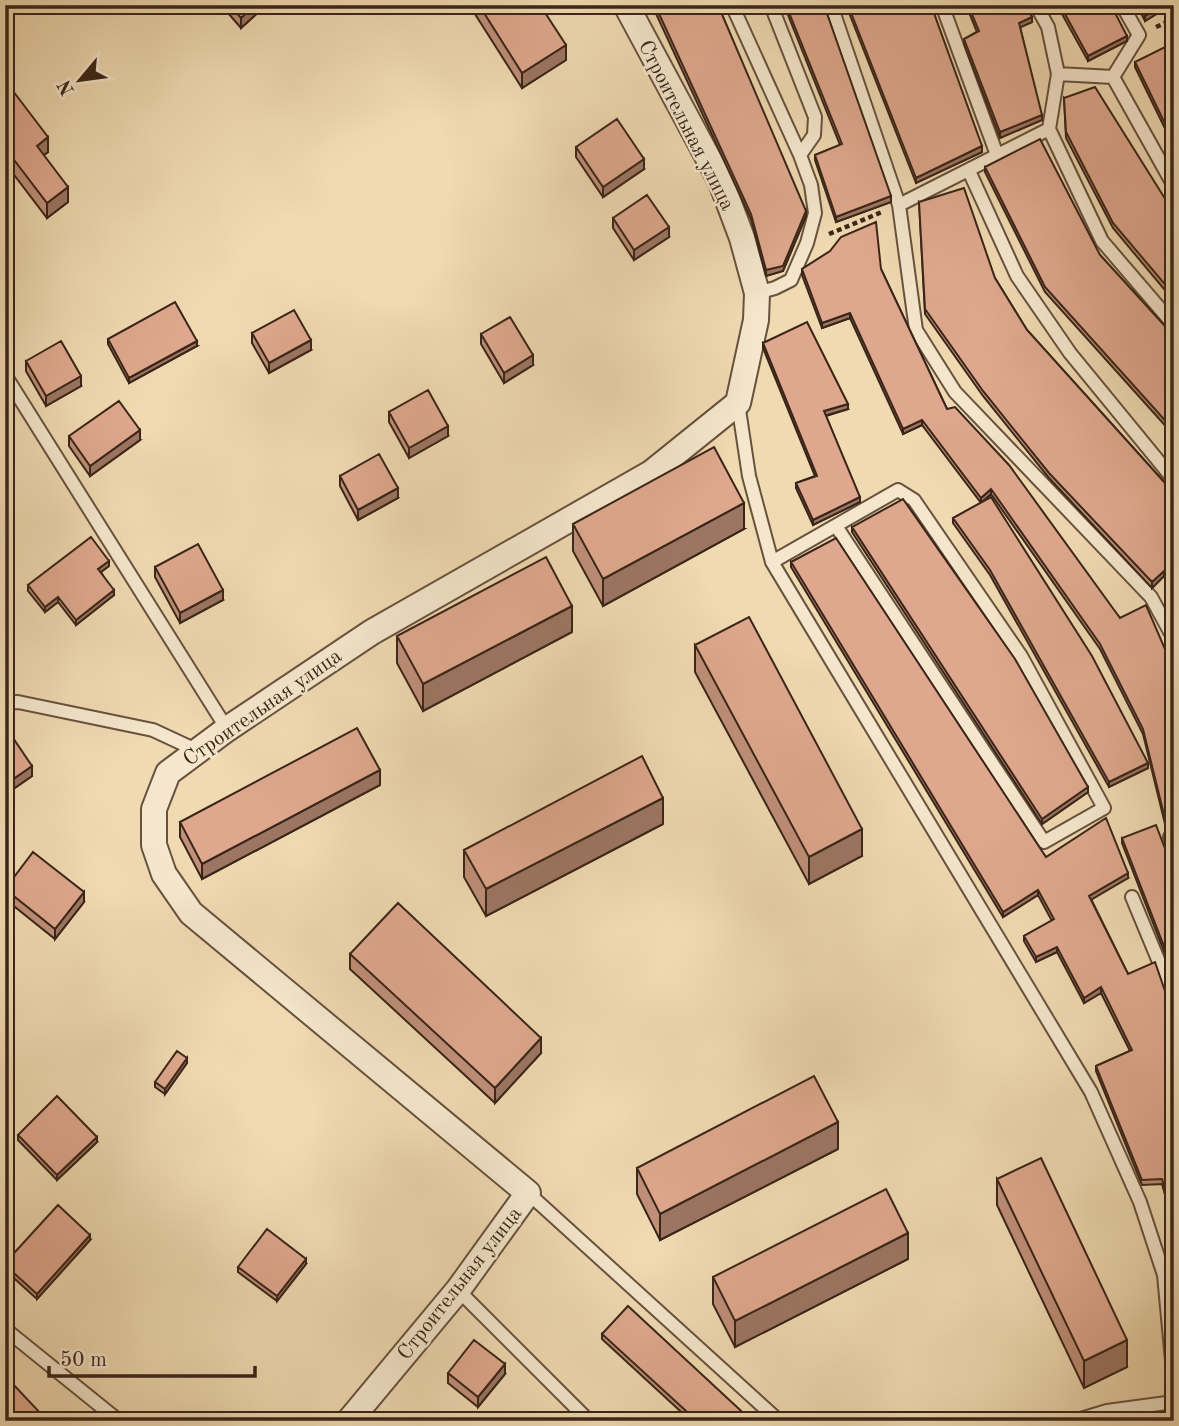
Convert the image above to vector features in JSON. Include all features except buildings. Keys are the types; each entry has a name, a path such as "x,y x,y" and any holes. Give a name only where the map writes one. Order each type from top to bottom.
{"street":[{"name":"Строительная улица","path":"349,1421 458,1290 528,1193 191,913 164,874 154,845 154,809 168,773 196,750 372,632 651,473 738,403 756,320 757,293 742,238 722,182 626,5"}],"lane":[{"path":"732,5 800,155 810,185 815,213 807,243 791,279 775,288 757,293"},
{"path":"771,5 815,117 814,135 800,155"},
{"path":"831,5 899,205 916,330 955,392 1151,597 1174,639"},
{"path":"942,5 997,155"},
{"path":"1036,5 1048,27 1058,74 1049,129 1102,241 1174,325"},
{"path":"1113,77 1139,35 1122,5"},
{"path":"1058,74 1113,77"},
{"path":"1113,77 1174,186"},
{"path":"899,205 1049,129"},
{"path":"969,171 1017,276 1070,353 1174,480"},
{"path":"5,375 227,729"},
{"path":"738,403 749,476 772,562 1091,1092 1140,1202 1164,1275 1174,1382"},
{"path":"772,562 898,490 914,500 1021,656 1104,808 1044,842 836,526"},
{"path":"5,703 18,702 153,730 196,750"},
{"path":"1132,897 1174,998"},
{"path":"528,1193 779,1421"},
{"path":"458,1290 589,1421"},
{"path":"5,1329 119,1421"},
{"path":"1074,1421 1107,1411 1174,1402"}],"path":[{"path":"5,9 9,5"},
{"path":"807,243 866,219"}]}
